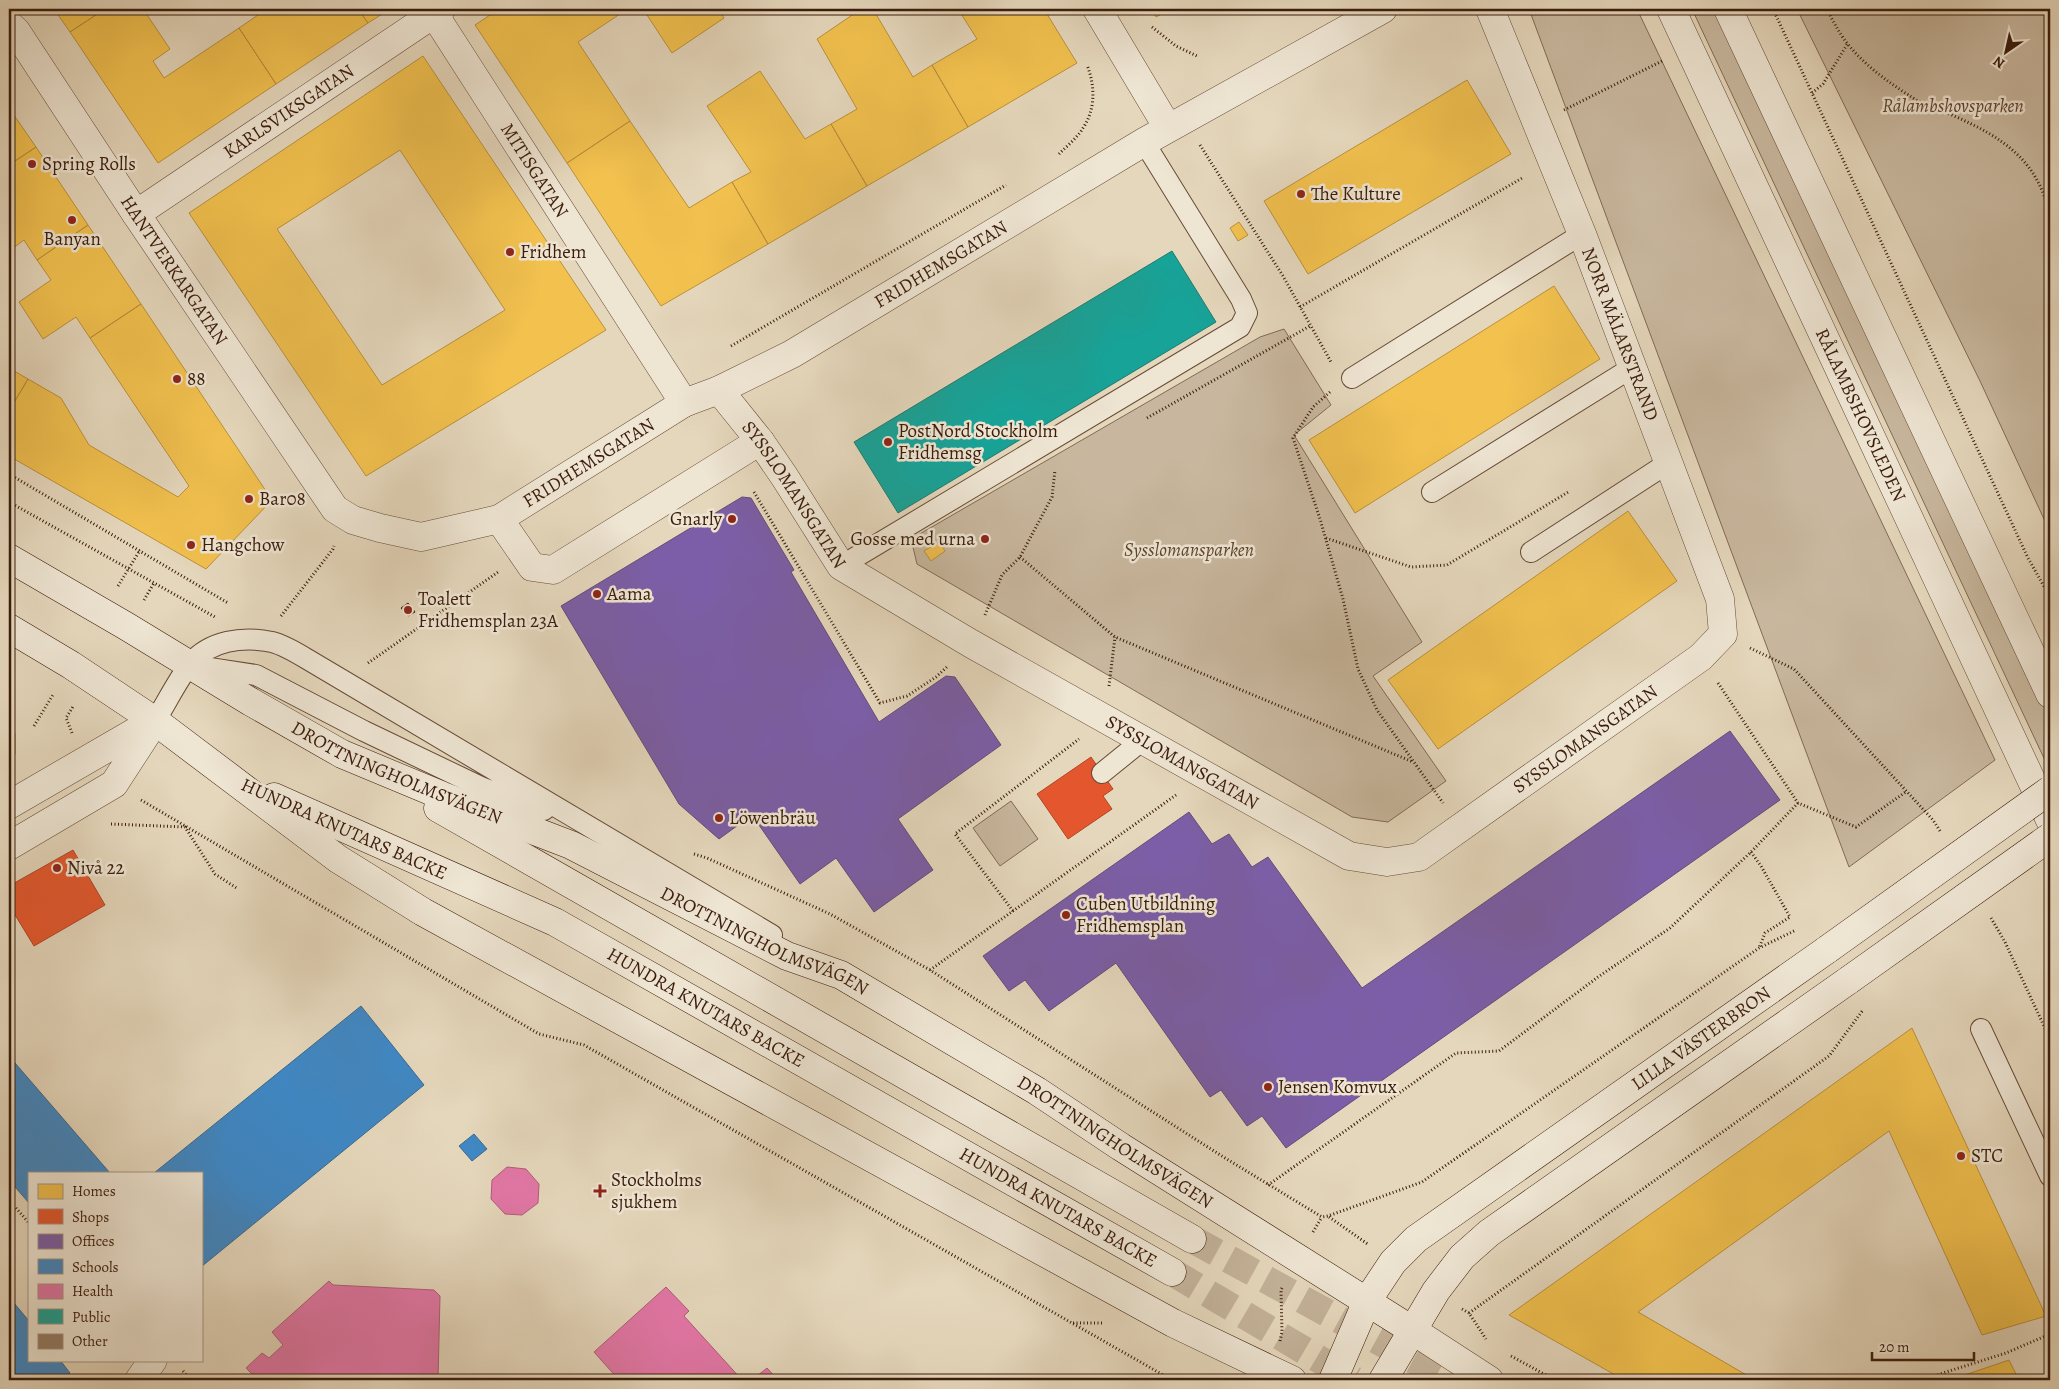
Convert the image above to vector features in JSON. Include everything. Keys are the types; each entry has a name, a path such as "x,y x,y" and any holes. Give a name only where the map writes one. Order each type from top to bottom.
{"street":[{"path":"1097,9 1176,124"},
{"name":"FRIDHEMSGATAN","path":"335,509 353,520 421,537 499,519 684,403 719,390 792,354 1144,142 1383,9"},
{"name":"NORR MÄLARSTRAND","path":"1490,9 1582,234 1720,599 1723,634"},
{"name":"RÅLAMBSHOVSLEDEN","path":"1671,9 2050,820"},
{"path":"1728,9 2050,694"},
{"name":"KARLSVIKSGATAN","path":"136,214 438,11"},
{"name":"MITISGATAN","path":"438,11 684,403"},
{"name":"HANTVERKARGATAN","path":"12,21 136,214 335,509"},
{"name":"SYSSLOMANSGATAN","path":"719,390 760,441 841,566 970,643 1144,739 1349,856 1387,862 1419,857 1701,658"},
{"path":"499,519 532,567 553,570 760,441"},
{"name":"DROTTNINGHOLMSVÄGEN","path":"9,558 342,754 443,796 571,845 787,956 841,976 1037,1091 1129,1152 1489,1380"},
{"path":"9,628 71,665 156,720 225,775 338,859 423,912 1173,1323 1292,1380"},
{"path":"1701,658 1723,634"},
{"path":"9,804 156,720"},
{"path":"9,846 114,784 156,720"},
{"name":"HUNDRA KNUTARS BACKE","path":"342,754 1192,1239"},
{"name":"HUNDRA KNUTARS BACKE","path":"225,775 555,922 1172,1272"},
{"name":"LILLA VÄSTERBRON","path":"1332,1380 1367,1301 1393,1262 1416,1239 2050,790"},
{"name":"LILLA VÄSTERBRON","path":"1384,1380 1436,1291 1462,1257 1489,1233 2050,837"},
{"path":"139,1380 152,1362"}],"lane":[{"path":"841,566 1240,327 1247,313 1242,299 1144,142"},
{"path":"1347,380 1582,234"},
{"path":"1432,492 1633,368"},
{"path":"1531,552 1668,463"},
{"path":"156,720 190,664 206,650 224,642 247,639 274,642 307,659 841,976"},
{"path":"190,664 256,675 364,731 483,788 592,828"},
{"path":"1102,773 1144,739"},
{"path":"1981,1029 2050,1176"}],"path":[{"path":"1773,9 2028,558 2050,597"},
{"path":"1827,9 1848,44 1874,70 1915,100 1995,136 2016,151 2034,172 2048,204 2050,217"},
{"path":"1152,27 1176,46 1197,56"},
{"path":"1812,92 1823,84 1848,44"},
{"path":"1537,124 1689,48"},
{"path":"1051,159 1059,154 1083,128 1093,104 1093,80 1087,64"},
{"path":"1176,124 1283,276 1310,326 1347,380 1313,407 1293,438 1326,538 1343,599 1358,670 1377,710 1460,828"},
{"path":"1300,307 1552,160"},
{"name":"FRIDHEMSGATAN","path":"723,351 1008,184"},
{"path":"1140,422 1310,326"},
{"path":"988,610 1002,575 1020,557 1052,497 1055,470 1063,466"},
{"path":"9,474 228,603"},
{"path":"1326,538 1410,567 1447,565 1572,489"},
{"path":"754,492 880,703 907,696 922,687 936,677 970,643"},
{"path":"9,502 222,620"},
{"path":"277,620 334,549 335,509"},
{"path":"363,666 523,554"},
{"path":"1020,557 1115,637 1414,762"},
{"path":"1723,634 1794,669 1933,820 1943,836"},
{"path":"1012,911 955,834 1105,719 1115,637"},
{"path":"1701,658 1798,803 1856,827 1907,791"},
{"path":"82,761 66,718 90,678"},
{"path":"930,970 1205,774"},
{"path":"114,784 539,1034 584,1045 1172,1380"},
{"path":"1268,1185 1456,1053 1499,1051 1598,977 1670,928 1751,852 1798,803"},
{"path":"108,824 185,826"},
{"path":"185,826 215,874 238,888"},
{"path":"1751,852 1790,916 1766,934 1759,948"},
{"path":"688,853 707,858 830,914 930,970 1268,1185 1322,1217 1422,1182 1759,948 1801,928"},
{"path":"1990,918 2004,942 2050,1039"},
{"path":"1489,1344 1469,1313 1829,1056 1867,1005"},
{"path":"9,1200 28,1222"},
{"path":"1310,1238 1322,1217"},
{"path":"1279,1344 1282,1332 1280,1290"},
{"path":"1920,1380 2006,1353 2050,1334"},
{"path":"1506,1353 1555,1380"}],"green space":[{"path":"1529,9 1637,9 1995,760 1849,867"},
{"path":"1692,9 1719,9 2050,713 2050,771"},
{"name":"Rålambshovsparken","path":"1797,9 2050,9 2050,532 1980,381"},
{"name":"Sysslomansparken","path":"1284,329 1331,405 1294,435 1422,642 1373,676 1446,781 1388,822 1352,817 917,564 911,539 1260,337"},
{"path":"1011,801 1038,839 1000,866 973,828"}],"building: Homes":[{"path":"54,9 105,9 70,32"},
{"path":"105,9 143,9 170,49 153,61 164,78 239,28 276,84 158,163 70,32"},
{"path":"254,9 358,9 368,23 276,84 239,28 258,15"},
{"path":"358,9 390,9 368,23"},
{"path":"499,9 616,9 620,14 578,42 630,121 567,163 475,25"},
{"path":"643,9 718,9 724,18 672,53"},
{"path":"861,9 873,9 913,77 932,65 968,127 867,186 831,124 857,109 817,39"},
{"path":"958,9 1044,9 1077,63 968,127 932,65 977,39"},
{"path":"1151,9 1171,9 1156,17"},
{"name":"Fridhem","path":"423,56 606,330 366,476 189,213","holes":["400,150 505,310 382,385 277,229"]},
{"path":"760,71 805,139 831,124 867,186 768,244 732,182 751,172 707,106"},
{"path":"1467,80 1511,154 1308,274 1264,201"},
{"path":"9,108 36,147 9,165"},
{"path":"630,121 689,208 732,182 768,244 661,306 567,163"},
{"path":"36,147 88,225 37,260 24,240 9,251 9,165"},
{"path":"1239,222 1248,235 1238,241 1230,228"},
{"path":"88,225 141,304 90,338 76,317 43,339 19,302 51,280 37,260"},
{"path":"1554,286 1600,359 1355,513 1309,440"},
{"path":"141,304 272,500 206,569 9,456 9,411 28,379 61,398 89,445 178,497 189,486 90,338"},
{"path":"9,368 28,379 9,411"},
{"path":"1628,511 1677,581 1438,749 1388,680"},
{"path":"939,542 945,551 931,561 924,551"},
{"path":"9,729 15,733 15,754 9,758"},
{"path":"1912,1028 2046,1316 1982,1335 1889,1131 1638,1312 1755,1380 1624,1380 1509,1315"},
{"path":"2009,1360 2019,1380 1950,1380"}],"building: Shops":[{"path":"1091,757 1113,789 1103,796 1112,809 1068,839 1037,794"},
{"path":"73,850 105,905 34,946 9,905 9,886"}],"building: Offices":[{"path":"742,497 751,498 794,570 791,572 879,722 946,676 955,677 1001,745 898,819 933,870 874,912 836,858 800,884 752,815 719,839 679,804 561,606"},
{"path":"1730,731 1780,800 1286,1148 1262,1116 1247,1126 1221,1090 1210,1097 1116,963 1049,1011 1025,980 1009,991 983,956 1189,812 1212,844 1229,834 1252,867 1268,857 1362,988"}],"building: Schools":[{"path":"361,1006 424,1085 202,1266 202,1172 155,1172"},
{"path":"9,1056 109,1172 28,1172 28,1202 9,1180"},
{"path":"474,1134 487,1149 472,1161 459,1146"},
{"path":"9,1297 28,1320 28,1362 62,1362 70,1373 62,1380 9,1380"}],"building: Health":[{"path":"507,1167 526,1169 539,1184 538,1203 522,1215 505,1214 491,1199 492,1180"},
{"path":"329,1281 333,1285 434,1290 440,1296 438,1380 254,1380 255,1377 246,1368 262,1353 269,1358 283,1345 272,1332"},
{"path":"666,1287 689,1311 684,1316 742,1380 650,1380 644,1374 638,1380 619,1380 594,1352"},
{"path":"767,1368 778,1380 752,1380"}],"building: Public":[{"path":"1172,251 1216,322 898,513 854,442"}],"building: Other":[{"name":"Toalett Fridhemsplan 23A","path":"408,603 415,612 408,616 401,608"}],"tunnel":[{"path":"1192,1239 1450,1380"},
{"path":"1172,1272 1354,1380"}],"place":[{"name":"Spring Rolls","path":"32,164"},
{"name":"The Kulture","path":"1301,194"},
{"name":"Banyan","path":"72,220"},
{"name":"Fridhem","path":"510,252"},
{"name":"88","path":"177,379"},
{"name":"PostNord Stockholm Fridhemsg","path":"888,442"},
{"name":"Bar08","path":"249,499"},
{"name":"Gnarly","path":"732,519"},
{"name":"Gosse med urna","path":"985,539"},
{"name":"Hangchow","path":"191,545"},
{"name":"Aama","path":"597,594"},
{"name":"Toalett Fridhemsplan 23A","path":"408,610"},
{"name":"Löwenbräu","path":"719,818"},
{"name":"Nivå 22","path":"57,868"},
{"name":"Cuben Utbildning Fridhemsplan","path":"1066,915"},
{"name":"Jensen Komvux","path":"1268,1087"},
{"name":"STC","path":"1961,1156"},
{"name":"Stockholms sjukhem","path":"600,1191"}]}
